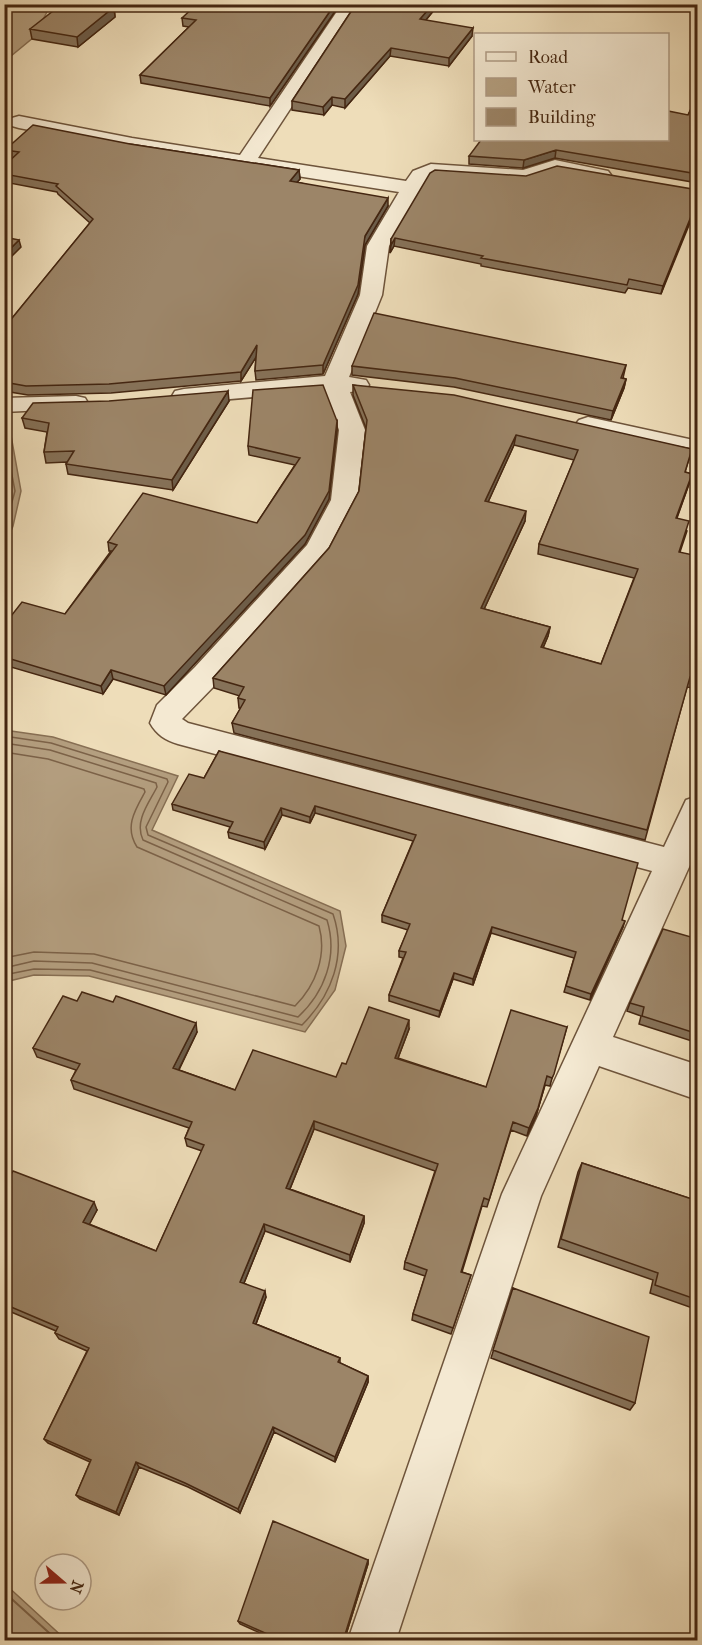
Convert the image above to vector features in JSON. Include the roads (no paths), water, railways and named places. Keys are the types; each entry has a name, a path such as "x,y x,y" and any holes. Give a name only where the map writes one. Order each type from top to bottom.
{"street":[{"path":"246,161 351,4"},
{"path":"19,122 132,144 411,188"},
{"path":"622,179 555,166 525,176 431,171 420,175 378,246 371,295 334,383 352,430 344,500 318,550 206,675 168,713 166,723 178,732 673,863"},
{"path":"158,398 334,383 378,387"},
{"path":"4,405 99,402"},
{"path":"570,421 698,449"},
{"path":"372,1641 522,1194 698,808"},
{"path":"589,1046 698,1083"}],"water":[{"path":"50,6 34,37 5,61 5,9"},
{"path":"5,426 10,430 21,491 13,526 5,546"},
{"path":"4,730 53,737 178,776 152,830 340,911 346,946 335,990 305,1032 89,976 34,975 5,982"},
{"path":"5,1584 66,1640 5,1640"}]}
